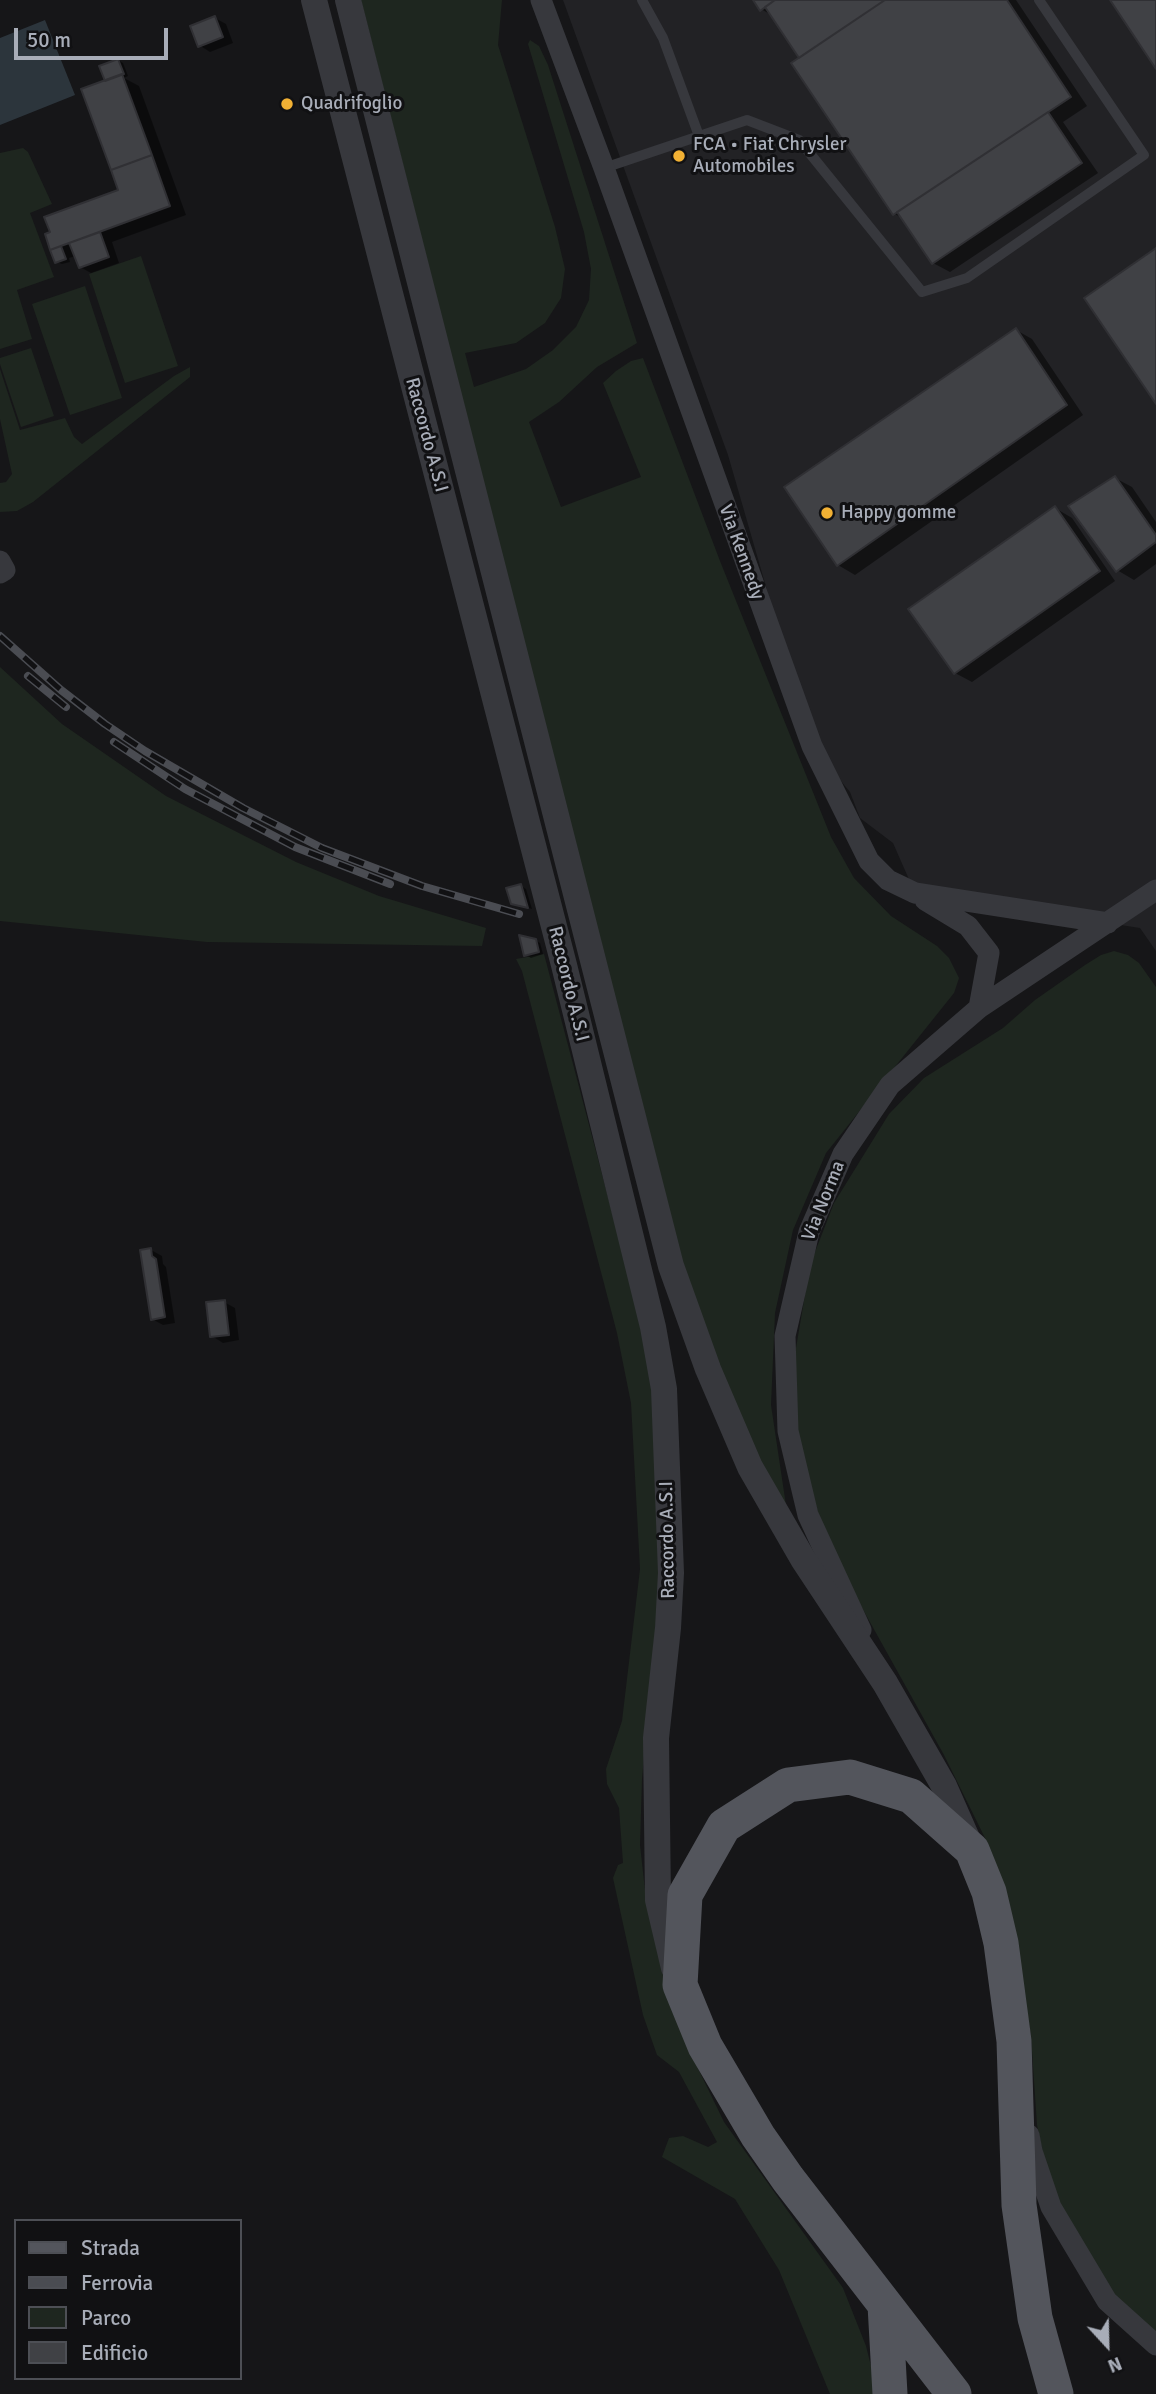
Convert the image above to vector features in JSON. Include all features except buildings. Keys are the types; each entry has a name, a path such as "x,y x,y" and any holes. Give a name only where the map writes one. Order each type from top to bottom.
{"main road":[{"path":"954,2394 788,2179 758,2136 705,2046 680,1985 685,1895 724,1826 788,1785 850,1777 911,1796 972,1850 989,1892 1001,1943 1014,2041 1019,2205 1035,2318 1056,2394"},
{"path":"885,2305 890,2394"}],"street":[{"name":"Raccordo A.S.I","path":"314,0 564,965 653,1327 664,1389 671,1573 656,1738 658,1900 680,1985"},
{"name":"Raccordo A.S.I","path":"348,0 671,1266 708,1369 750,1467 803,1559 885,1683 944,1786 972,1850"},
{"name":"Via Kennedy","path":"541,0 812,747 869,861 888,880 915,893 1108,923"},
{"path":"0,561 5,570 0,573"},
{"name":"Via Norma","path":"885,1683 808,1515 789,1431 785,1336 808,1232 843,1154 890,1085 979,1008 1156,890"},
{"path":"915,893 968,926 989,953 979,1008"},
{"path":"1014,2041 1032,2151 1051,2207 1107,2301 1156,2345"}],"lane":[{"path":"642,0 663,38 699,136"},
{"path":"604,168 747,120 799,139 922,292 967,278 1144,155 1039,0"}],"shaded area":[{"path":"563,0 1156,0 1156,951 1140,928 915,893 893,843 860,818 850,792 812,746 728,455"},
{"path":"45,20 75,95 0,125 0,38"}],"green space":[{"path":"361,0 502,0 498,45 555,227 565,269 561,298 545,323 516,343 465,353 474,387 526,369 553,350 576,327 589,300 591,269 584,232 528,44 530,40 539,46 548,65 637,343 597,367 559,402 529,422 561,507 641,477 603,383 631,361 643,358 720,561 831,837 854,878 891,916 937,946 949,958 959,978 954,993 826,1153 793,1230 775,1313 771,1405 787,1512 753,1451 686,1280"},
{"path":"23,148 28,152 52,204 30,213 54,277 17,290 32,339 0,349 0,153"},
{"path":"141,256 178,366 125,383 89,274"},
{"path":"85,286 122,398 70,415 32,304"},
{"path":"31,348 54,416 21,427 0,358"},
{"path":"190,367 190,377 33,502 17,511 0,512 0,483 6,482 12,474 0,419 0,369 20,430 65,418 74,437 82,444"},
{"path":"0,667 62,724 166,796 296,862 379,896 486,928 482,946 207,942 0,921"},
{"path":"1114,951 1128,955 1139,963 1156,987 1156,2341 1110,2295 1053,2201 1037,2125 1031,2036 1010,1912 985,1838 944,1755 827,1545 795,1431 795,1354 810,1265 834,1203 889,1114 924,1078 1003,1028 1035,1000 1085,965"},
{"path":"544,954 642,1326 653,1394 663,1545 642,1779 640,1845 646,1899 691,2054 724,2122 843,2288 866,2346 878,2394 830,2394 779,2270 735,2199 662,2157 669,2138 683,2136 708,2147 717,2142 679,2072 657,2055 643,2015 613,1878 618,1865 623,1863 619,1808 607,1784 606,1769 622,1721 640,1569 631,1403 617,1333 522,971 516,959"}],"railway":[{"path":"0,636 61,690 105,724 145,751 243,808 322,848 422,886 519,914"},
{"path":"28,676 66,707"},
{"path":"114,742 185,789 295,847 390,884"}],"place":[{"name":"Quadrifoglio","path":"287,104"},
{"name":"FCA • Fiat Chrysler Automobiles","path":"679,156"},
{"name":"Happy gomme","path":"827,513"}]}
